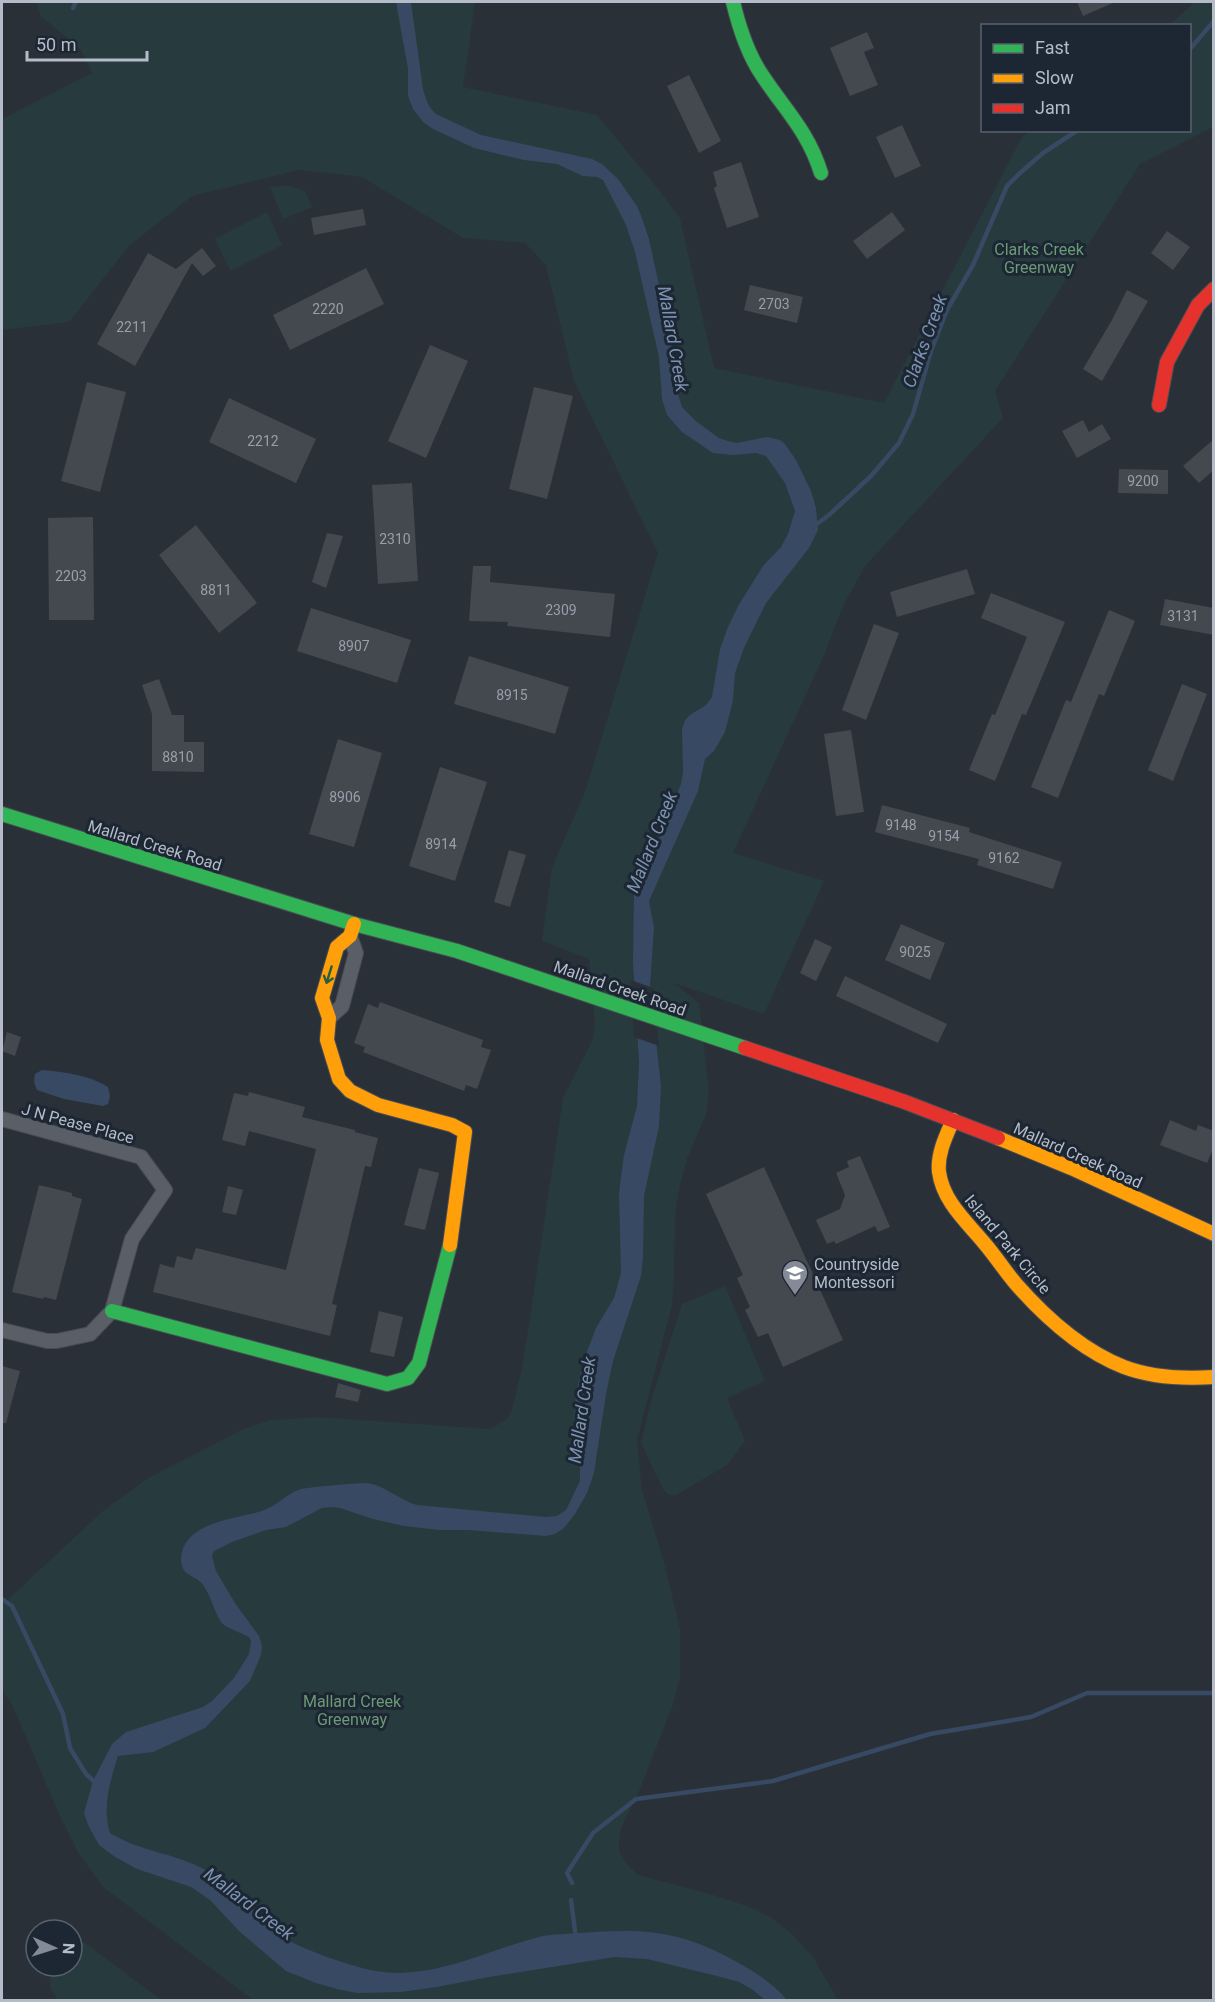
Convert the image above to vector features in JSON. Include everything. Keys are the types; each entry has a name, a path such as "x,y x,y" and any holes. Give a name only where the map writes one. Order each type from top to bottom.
{"street":[{"path":"733,2 745,40 760,72 808,136 821,173"},
{"path":"1160,405 1167,362 1198,305 1214,290"},
{"name":"Mallard Creek Road","path":"2,814 352,930 457,951 702,1032 953,1120 1071,1168 1214,1234"},
{"path":"2,1330 36,1340 57,1341 90,1334 112,1311 387,1384 408,1378 418,1363 453,1235 465,1132 452,1125 378,1105 350,1091 339,1079 327,1040 329,1018 322,998 338,947 352,930"},
{"path":"329,1018 342,1006 356,953 352,930"},
{"name":"J N Pease Place","path":"2,1119 141,1157 165,1190 132,1239 112,1311"},
{"name":"Island Park Circle","path":"953,1120 940,1152 939,1171 942,1185 957,1211 1028,1298 1075,1338 1128,1368 1160,1376 1214,1377"}],"green space":[{"name":"Mallard Creek Greenway","path":"36,2 475,2 463,87 597,115 680,218 714,368 884,403 1022,137 1028,132 1191,132 1191,24 1170,24 1195,2 1213,2 1213,127 1140,164 995,391 1003,418 865,566 842,608 825,653 733,853 824,881 764,1014 674,983 699,1003 709,1091 706,1114 688,1156 680,1184 675,1214 672,1305 637,1440 642,1490 665,1566 680,1629 680,1677 672,1707 640,1789 621,1828 619,1851 624,1861 638,1875 710,1894 750,1907 772,1918 793,1935 813,1957 838,2000 253,2000 103,1887 79,1854 59,1814 13,1707 2,1689 2,1605 104,1510 150,1477 244,1429 271,1420 318,1417 490,1429 507,1419 512,1410 523,1363 563,1098 592,1041 595,1024 589,959 542,941 552,867 585,792 658,553 574,381 546,265 525,243 463,238 362,177 299,170 192,196 129,246 69,322 2,330 2,119 92,73 81,50 41,16"},
{"path":"290,186 305,191 312,207 283,219 270,187"},
{"path":"267,212 282,245 230,271 215,239"},
{"path":"725,1286 765,1381 727,1398 745,1441 727,1465 676,1495 668,1494 663,1489 641,1443 651,1401 682,1304"},
{"path":"84,1943 161,2000 58,2000 50,1988 50,1978 84,1978"}],"water":[{"name":"Mallard Creek","path":"396,2 411,2 423,89 429,106 436,114 481,135 592,159 602,164 618,179 637,206 649,239 675,364 677,391 682,407 697,422 719,438 737,443 767,437 780,440 785,444 796,460 811,491 816,508 818,530 809,548 766,603 744,648 735,673 733,700 725,732 714,751 705,759 698,791 649,901 654,928 650,985 661,1087 659,1126 644,1196 641,1276 613,1361 594,1473 587,1493 564,1528 555,1534 546,1536 404,1526 331,1507 322,1508 286,1527 266,1530 214,1551 212,1556 216,1571 235,1603 259,1636 262,1646 261,1655 250,1681 205,1728 153,1752 118,1756 108,1794 108,1823 110,1833 122,1839 183,1860 218,1878 289,1941 327,1957 367,1969 398,1973 419,1972 461,1962 543,1936 603,1931 643,1932 679,1937 717,1951 764,1979 787,2000 765,2000 739,1982 721,1977 647,1959 615,1957 401,1992 357,1993 337,1989 286,1971 240,1932 210,1900 191,1887 137,1869 115,1857 99,1845 84,1813 93,1781 112,1744 126,1732 203,1707 234,1678 249,1654 251,1641 249,1637 221,1622 203,1585 183,1569 181,1559 184,1546 201,1529 267,1509 298,1490 361,1483 373,1484 417,1505 546,1517 557,1516 566,1510 580,1481 580,1468 573,1432 576,1393 584,1359 596,1328 614,1298 621,1273 619,1193 624,1155 637,1106 639,1062 633,962 634,892 643,866 658,840 681,784 682,729 685,720 706,705 712,697 720,649 728,627 763,566 781,547 788,534 795,511 785,483 766,456 756,453 733,455 713,453 682,432 667,415 662,399 659,357 635,252 626,225 603,180 583,176 557,164 524,160 474,148 423,122 413,109 408,96 408,69"},
{"path":"42,1070 76,1075 101,1083 108,1087 110,1096 108,1104 103,1106 64,1099 37,1090 34,1082 35,1074"}],"pier":[{"path":"631,980 653,988 659,1046 634,1037"}],"building":[{"path":"1077,2 1115,2 1083,16"},
{"path":"867,32 874,48 864,52 878,85 850,96 830,48"},
{"path":"689,75 721,141 699,153 667,86"},
{"path":"902,125 921,166 895,178 876,137"},
{"path":"741,162 759,217 727,228 714,188 717,186 713,172"},
{"path":"363,209 366,225 314,235 311,218"},
{"path":"892,212 905,230 867,259 853,241"},
{"path":"1167,231 1190,247 1173,270 1151,253"},
{"path":"202,248 216,266 203,276 192,263 135,366 97,344 148,253 176,269"},
{"path":"366,268 384,304 290,350 273,315"},
{"path":"750,285 803,297 797,323 744,310"},
{"path":"1127,290 1148,301 1102,381 1083,369"},
{"path":"430,345 468,361 426,458 388,441"},
{"path":"87,382 126,392 100,492 61,481"},
{"path":"534,387 573,396 547,499 509,489"},
{"path":"229,398 316,439 296,483 209,442"},
{"path":"1083,420 1089,432 1102,424 1111,439 1077,458 1062,431"},
{"path":"1214,439 1214,470 1199,483 1183,466"},
{"path":"1119,469 1168,470 1168,494 1118,493"},
{"path":"412,483 418,581 378,584 372,485"},
{"path":"93,517 94,620 49,620 48,518"},
{"path":"196,525 257,603 219,633 159,555"},
{"path":"327,533 343,536 326,588 312,582"},
{"path":"473,566 491,566 490,582 615,594 610,637 507,626 508,622 469,621"},
{"path":"967,569 975,594 897,617 890,592"},
{"path":"991,593 1065,622 1026,715 1022,714 995,781 969,770 992,714 995,715 1027,637 981,618"},
{"path":"1165,599 1214,608 1214,635 1160,625"},
{"path":"311,608 411,640 397,683 297,651"},
{"path":"1109,610 1135,621 1104,696 1099,694 1058,798 1031,787 1066,700 1071,702"},
{"path":"874,624 899,633 866,720 842,710"},
{"path":"469,656 569,687 555,734 454,704"},
{"path":"159,679 172,715 184,715 184,742 204,742 204,772 152,771 152,714 142,685"},
{"path":"1182,684 1207,694 1173,781 1148,770"},
{"path":"851,730 864,812 836,816 824,734"},
{"path":"338,739 382,753 354,847 309,834"},
{"path":"440,767 487,782 455,881 409,866"},
{"path":"882,805 970,828 969,832 1062,862 1053,889 977,865 979,859 875,832"},
{"path":"509,850 526,855 510,907 494,902"},
{"path":"901,924 945,943 930,980 885,960"},
{"path":"815,939 832,947 816,981 800,973"},
{"path":"845,976 947,1024 938,1043 836,996"},
{"path":"380,1002 483,1040 481,1047 491,1050 477,1089 466,1085 464,1091 363,1052 365,1047 354,1043 368,1004 378,1008"},
{"path":"7,1032 21,1037 15,1056 2,1051"},
{"path":"249,1092 305,1107 302,1117 378,1138 371,1167 365,1166 332,1304 337,1305 330,1336 153,1292 160,1264 174,1268 177,1256 192,1260 196,1248 286,1270 316,1149 249,1131 245,1146 222,1140 234,1093 248,1096"},
{"path":"1170,1120 1196,1131 1198,1125 1214,1131 1214,1147 1207,1163 1160,1145"},
{"path":"860,1156 890,1227 878,1232 875,1226 836,1244 834,1241 827,1244 816,1220 840,1209 845,1195 836,1173 849,1167 847,1161"},
{"path":"764,1167 843,1340 783,1367 768,1333 758,1337 745,1310 750,1307 737,1278 743,1275 706,1194"},
{"path":"419,1168 439,1173 425,1230 404,1225"},
{"path":"39,1185 72,1193 72,1196 82,1199 56,1300 12,1292"},
{"path":"228,1186 243,1190 236,1215 222,1212"},
{"path":"379,1311 403,1317 394,1357 370,1352"},
{"path":"2,1366 20,1371 6,1423 2,1423"},
{"path":"338,1383 361,1390 358,1402 335,1397"}],"waterway":[{"path":"73,8 76,2"},
{"name":"Clarks Creek","path":"1191,48 1214,21"},
{"name":"Clarks Creek","path":"814,526 871,476 899,443 913,414 931,351 947,310 973,265 1007,186 1043,153 1075,132"},
{"path":"2,1599 12,1606 63,1714 70,1748 86,1774 98,1785"},
{"path":"572,1883 567,1873 593,1833 636,1799 773,1781 930,1734 1031,1717 1087,1693 1214,1693"},
{"path":"571,1900 576,1939"}],"traffic: fast":[{"path":"733,2 752,58 803,133 821,173"},
{"path":"2,814 354,924 457,951 745,1048"},
{"path":"112,1311 387,1384 408,1378 419,1363 450,1245"}],"traffic: slow":[{"path":"354,924 350,936 337,947 322,998 329,1018 327,1040 339,1079 350,1091 378,1105 452,1125 465,1132 450,1245"},
{"path":"953,1120 939,1159 939,1172 945,1193 1012,1279 1039,1309 1079,1342 1124,1367 1169,1377 1214,1377"},
{"path":"998,1138 1071,1168 1214,1234"}],"traffic: jam":[{"path":"1159,405 1167,362 1198,305 1214,289"},
{"path":"745,1048 905,1102 998,1138"}],"place":[{"name":"Countryside Montessori","path":"795,1296"}],"park label":[{"name":"Clarks Creek Greenway","path":"1039,258"}]}
